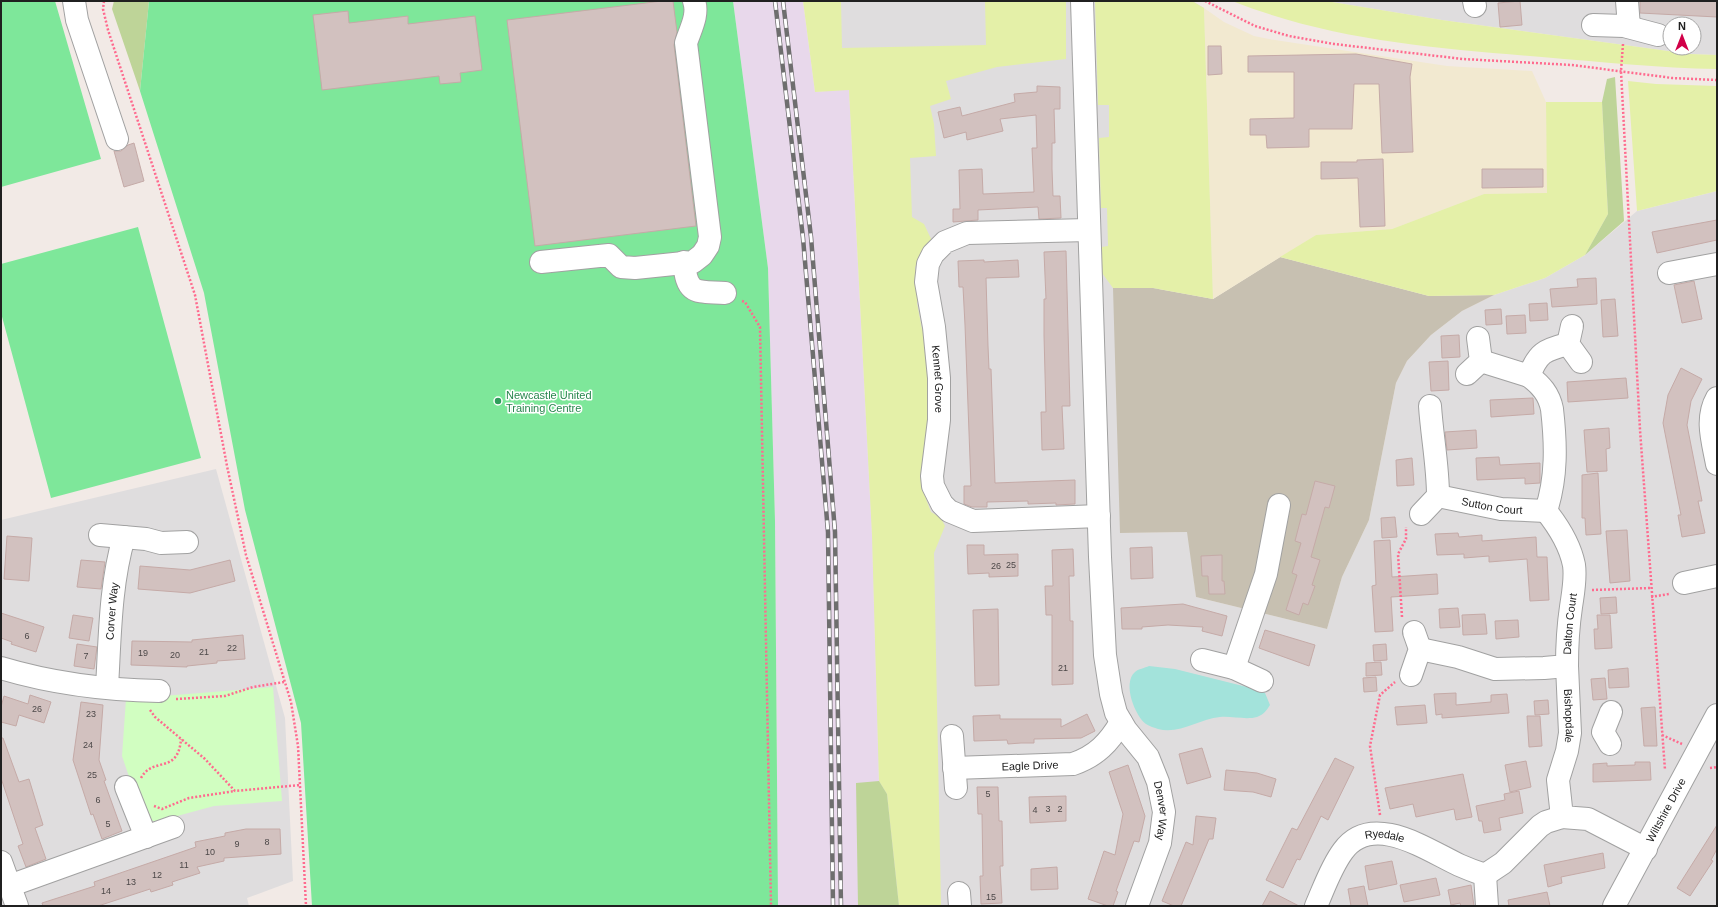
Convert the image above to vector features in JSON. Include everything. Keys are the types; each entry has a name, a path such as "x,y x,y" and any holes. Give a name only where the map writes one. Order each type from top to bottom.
{"street":[{"path":"74,1 77,20 117,139"},
{"path":"541,262 609,255 621,267 635,268 693,262 702,255 708,246 710,238 686,43 696,11 694,1"},
{"name":"Denver Way","path":"1082,1 1105,655 1111,694 1121,722 1148,758 1158,782 1164,812 1160,843 1137,906"},
{"path":"1627,1 1627,26"},
{"path":"1593,25 1627,26 1658,35"},
{"name":"Kennet Grove","path":"1089,230 967,233 945,242 933,254 928,264 926,282 934,327 939,378 939,420 932,476 936,494 942,504 955,515 973,521 1099,516"},
{"path":"684,262 687,282 694,290 701,292 725,293"},
{"path":"1669,273 1714,264"},
{"path":"1529,376 1534,363 1542,354 1570,335 1581,362"},
{"path":"1478,338 1474,367 1529,376 1543,388 1551,402 1556,464 1553,487 1546,510"},
{"path":"1717,398 1713,405 1710,421 1717,464"},
{"path":"1421,514 1438,496 1438,469 1434,456 1430,406"},
{"name":"Sutton Court","path":"1438,496 1501,509 1546,510"},
{"path":"1234,668 1266,574 1279,505"},
{"name":"Dalton Court","path":"1417,640 1458,657 1495,669 1567,666 1568,632 1575,574 1571,555 1557,525 1546,510"},
{"path":"100,535 146,539 161,543 187,542"},
{"name":"Corver Way","path":"107,687 113,595 118,558 124,537"},
{"path":"1684,583 1717,576"},
{"path":"1411,675 1417,640"},
{"path":"1202,660 1234,668 1262,681"},
{"name":"Bishopdale","path":"1562,817 1558,780 1567,751 1570,733 1567,666"},
{"path":"1,668 74,684 156,694"},
{"path":"1570,733 1606,738 1611,712"},
{"name":"Wiltshire Drive","path":"1614,906 1717,715"},
{"name":"Eagle Drive","path":"952,736 955,778 1073,764 1101,749 1112,737 1121,722"},
{"path":"133,784 146,837"},
{"path":"1487,906 1485,875 1503,863 1540,826 1550,820 1562,817 1588,819 1646,849"},
{"path":"9,886 173,827"},
{"name":"Ryedale","path":"1316,906 1334,866 1348,845 1364,836 1383,834 1400,836 1461,866 1485,875"},
{"path":"1,862 17,906"}],"path":[{"path":"104,1 103,9 108,30 195,295 246,554 295,723 300,785 306,906"},
{"path":"1205,1 1234,17 1255,26 1289,36 1334,44 1463,59 1572,65 1672,78 1717,80"},
{"path":"1627,26 1621,71 1638,393 1651,588 1667,786 1676,791"},
{"path":"725,293 745,302 760,327 771,906"},
{"path":"1417,640 1401,617 1398,554 1406,539 1407,517 1421,514"},
{"path":"1573,591 1651,588"},
{"path":"1383,834 1370,746 1380,696 1398,679 1411,675"},
{"path":"235,791 205,759 155,716 156,694 225,696 253,687 284,682"},
{"path":"133,784 149,769 174,759 180,749 181,738"},
{"path":"148,802 162,809 188,798 206,794 300,785"}],"shaded area":[{"path":"733,1 803,1 815,92 849,89 872,535 879,781 899,906 778,906 775,521 768,268"},
{"path":"841,1 1192,1 1204,8 1120,533 1188,532 1196,597 1327,629 1342,577 1369,520 1396,383 1407,361 1431,335 1462,311 1494,295 1545,278 1585,255 1637,211 1717,191 1717,906 899,906 887,794 879,781 872,535 858,247 849,89 841,48"},
{"path":"1326,1 1717,1 1717,55 1702,54 1702,16 1662,16 1662,50 1442,20"},
{"path":"1204,8 1224,22 1254,36 1269,39 1447,66 1532,71 1546,102 1548,193 1484,194 1392,229 1316,235 1213,299"},
{"path":"1280,257 1429,296 1494,295 1462,311 1431,335 1407,361 1396,383 1369,520 1342,577 1327,629 1196,597 1187,532 1120,533 1113,288 1153,288 1213,299"},
{"path":"216,469 285,718 293,881 247,898 249,906 1,906 1,520"}],"green space":[{"path":"1,1 55,1 101,159 1,187"},
{"path":"114,1 149,1 140,91 112,9"},
{"name":"Newcastle United Training Centre","path":"149,1 733,1 768,268 775,521 778,906 312,906 301,723 245,510 204,293 140,91"},
{"path":"803,1 841,1 842,48 986,45 985,1 1066,1 1066,59 997,67 946,81 951,99 930,106 934,124 936,156 910,158 912,217 924,224 933,243 921,252 915,268 918,274 921,296 917,303 922,329 927,335 931,424 925,439 926,499 931,512 941,518 945,526 934,553 941,906 899,906 887,794 879,781 872,535 849,90 815,92"},
{"path":"1095,1 1192,1 1204,8 1213,299 1153,288 1113,288 1102,273 1102,247 1108,246 1107,208 1101,208 1099,138 1109,137 1109,105 1098,105"},
{"path":"1232,1 1326,1 1442,20 1662,50 1662,56 1717,55 1717,69 1608,63 1423,46 1346,34 1270,15"},
{"path":"1615,77 1624,221 1585,255 1608,214 1602,102 1607,79"},
{"path":"1628,81 1656,84 1717,86 1717,191 1637,211"},
{"path":"1546,102 1602,102 1608,214 1585,255 1545,278 1494,295 1429,296 1280,257 1316,235 1392,229 1484,194 1547,193"},
{"path":"138,227 201,458 51,498 1,313 1,264"},
{"path":"273,687 282,801 214,806 155,822 142,815 122,756 126,699"},
{"path":"879,781 887,794 899,906 858,906 856,783"}],"water":[{"path":"1149,666 1175,669 1259,690 1265,693 1270,705 1265,712 1257,717 1220,717 1212,718 1174,730 1158,729 1147,725 1142,720 1134,707 1130,691 1131,677 1138,670"}],"building":[{"path":"662,1 673,1 677,32 674,45 696,226 535,246 507,20"},
{"path":"1520,1 1522,25 1500,27 1498,3"},
{"path":"1640,1 1717,1 1717,17 1640,13"},
{"path":"348,11 349,23 408,16 408,24 475,16 482,70 460,73 461,82 440,84 439,76 322,90 313,15"},
{"path":"1208,46 1221,46 1222,74 1208,75"},
{"path":"1356,54 1412,64 1410,77 1413,152 1382,153 1379,84 1354,84 1352,129 1309,129 1309,147 1267,148 1266,135 1250,135 1250,119 1294,118 1294,72 1248,72 1248,56"},
{"path":"1037,86 1060,87 1060,109 1054,109 1055,143 1052,143 1052,169 1053,196 1060,196 1061,218 1039,219 1038,207 978,210 978,220 953,222 953,209 960,209 959,170 982,169 983,194 1034,192 1032,148 1037,148 1036,115 1000,119 1003,131 967,140 966,132 944,138 938,112 960,107 962,116 1015,102 1014,94 1037,92"},
{"path":"134,143 144,181 124,187 114,151 121,151 128,145"},
{"path":"1383,159 1385,226 1360,227 1358,178 1321,179 1321,162 1357,162 1357,160"},
{"path":"1482,169 1543,169 1543,187 1482,188"},
{"path":"1717,220 1717,240 1657,253 1652,232"},
{"path":"1066,251 1070,406 1062,406 1064,449 1042,450 1041,412 1046,412 1044,299 1046,299 1044,252"},
{"path":"984,260 984,262 1018,260 1019,277 986,278 995,483 1075,480 1075,504 1028,504 1028,501 987,502 987,507 972,507 964,504 964,486 971,486 963,287 959,287 958,261"},
{"path":"1596,278 1597,304 1552,307 1550,289 1578,287 1577,279"},
{"path":"1694,281 1702,319 1682,323 1674,285"},
{"path":"1615,299 1618,336 1603,337 1601,300"},
{"path":"1547,303 1548,320 1530,321 1529,304"},
{"path":"1501,309 1502,324 1486,325 1485,310"},
{"path":"1525,315 1526,333 1507,334 1506,316"},
{"path":"1459,335 1460,357 1442,358 1441,336"},
{"path":"1448,361 1449,390 1431,391 1429,362"},
{"path":"1681,368 1702,379 1691,401 1687,425 1702,501 1698,501 1705,533 1682,537 1678,515 1681,515 1663,423 1668,395"},
{"path":"1626,378 1628,398 1568,402 1567,382"},
{"path":"1533,398 1534,414 1491,417 1490,400"},
{"path":"1609,428 1610,448 1606,449 1607,471 1587,472 1584,430"},
{"path":"1476,430 1477,448 1447,450 1445,432"},
{"path":"1499,457 1500,465 1540,463 1540,483 1525,484 1525,478 1477,480 1476,458"},
{"path":"1412,458 1414,485 1397,486 1396,460"},
{"path":"1598,473 1601,534 1586,535 1585,518 1582,518 1582,475"},
{"path":"1315,481 1335,486 1329,508 1325,507 1311,557 1320,560 1312,585 1315,586 1308,605 1303,603 1299,615 1286,610 1297,575 1292,573 1301,543 1295,541 1302,514 1306,515"},
{"path":"1395,517 1397,537 1382,538 1381,518"},
{"path":"1627,530 1630,581 1610,583 1606,531"},
{"path":"1458,533 1459,537 1482,535 1482,541 1536,537 1537,557 1547,557 1549,600 1530,601 1527,559 1489,562 1489,556 1464,558 1464,554 1437,555 1435,534"},
{"path":"7,536 32,538 29,581 4,579"},
{"path":"1390,540 1392,577 1437,574 1438,594 1391,597 1393,631 1375,632 1372,586 1376,585 1374,541"},
{"path":"967,545 984,545 984,555 1018,554 1018,576 989,577 989,573 968,574"},
{"path":"1152,547 1153,578 1131,579 1130,548"},
{"path":"1073,549 1074,576 1069,576 1070,621 1073,621 1073,684 1052,685 1052,615 1046,615 1045,586 1053,586 1052,550"},
{"path":"1222,555 1222,581 1224,581 1225,594 1209,594 1208,576 1202,576 1201,556"},
{"path":"81,560 105,562 101,589 77,587"},
{"path":"230,560 235,581 190,593 138,589 140,566 190,570"},
{"path":"1616,597 1617,613 1601,614 1600,598"},
{"path":"1183,604 1227,616 1222,636 1202,631 1203,627 1168,625 1142,627 1142,629 1122,629 1121,608"},
{"path":"1458,608 1460,627 1440,628 1439,609"},
{"path":"998,609 999,685 975,686 973,610"},
{"path":"1,613 44,627 36,652 11,644 12,642 1,638"},
{"path":"1485,614 1487,634 1463,635 1462,615"},
{"path":"73,615 93,618 89,641 69,638"},
{"path":"1597,615 1610,615 1612,648 1595,649 1594,629 1598,629"},
{"path":"1518,620 1519,637 1496,639 1495,621"},
{"path":"1265,630 1315,645 1309,666 1259,648"},
{"path":"243,635 245,659 217,661 217,663 187,667 131,665 132,641 192,642 192,640"},
{"path":"77,644 97,647 94,669 74,666"},
{"path":"1386,644 1387,660 1374,661 1373,645"},
{"path":"1381,662 1382,675 1366,676 1366,663"},
{"path":"1628,668 1629,687 1609,688 1608,670"},
{"path":"1376,677 1377,691 1364,692 1363,678"},
{"path":"1605,678 1607,699 1593,700 1591,679"},
{"path":"1456,693 1456,705 1491,702 1491,695 1507,694 1509,713 1442,718 1442,714 1436,715 1434,694"},
{"path":"30,695 51,702 44,723 19,715 16,726 1,722 1,707 4,696 28,704"},
{"path":"1548,700 1549,714 1535,715 1534,701"},
{"path":"81,702 103,705 99,760 106,780 104,781 122,831 102,839 93,814 91,815 73,760"},
{"path":"1425,705 1427,723 1397,725 1395,707"},
{"path":"1655,707 1657,746 1644,746 1641,708"},
{"path":"1087,714 1095,731 1081,738 1034,739 1034,743 1008,744 1007,740 974,741 973,716 1000,715 1000,719 1061,719 1061,727"},
{"path":"1527,716 1540,716 1542,746 1529,747"},
{"path":"1,738 3,738 19,782 29,779 43,825 35,828 46,859 26,867 18,846 23,844 1,778"},
{"path":"1202,748 1211,777 1187,784 1179,754"},
{"path":"1335,758 1354,767 1328,820 1321,816 1300,860 1297,859 1283,888 1266,880 1292,828 1297,830"},
{"path":"1526,761 1531,787 1510,792 1505,765"},
{"path":"1635,762 1650,762 1651,780 1593,782 1593,764 1607,763 1607,766 1635,765"},
{"path":"1128,765 1145,816 1139,842 1134,841 1116,891 1118,892 1113,906 1108,906 1088,899 1104,851 1115,855 1123,814 1109,772"},
{"path":"1226,770 1257,773 1276,779 1271,797 1253,792 1224,790"},
{"path":"1463,774 1472,817 1456,820 1454,809 1416,817 1413,804 1390,809 1385,788"},
{"path":"977,787 998,787 999,821 1002,821 1003,866 1000,866 1002,903 981,904 980,876 983,876 982,814 978,814"},
{"path":"1519,791 1523,813 1499,818 1501,830 1484,833 1482,821 1479,821 1476,806 1505,800 1504,794"},
{"path":"1066,796 1066,821 1030,823 1029,797"},
{"path":"1196,816 1216,818 1213,839 1209,839 1181,906 1174,906 1162,901 1186,842 1193,845"},
{"path":"1717,825 1717,849 1711,860 1713,861 1690,896 1677,888"},
{"path":"246,829 280,829 281,854 224,858 224,861 197,867 200,873 172,882 173,885 151,892 150,889 98,906 43,906 42,903 95,886 94,882 196,847 195,842 225,836 225,833"},
{"path":"1603,853 1605,868 1561,877 1562,883 1548,887 1544,865"},
{"path":"1392,861 1397,884 1369,890 1365,866"},
{"path":"1057,867 1058,889 1031,890 1031,869"},
{"path":"1436,878 1440,895 1404,902 1400,885"},
{"path":"1471,885 1474,906 1461,906 1460,903 1451,905 1448,890"},
{"path":"1364,886 1368,906 1351,906 1348,889"},
{"path":"1270,891 1299,906 1262,906"},
{"path":"1547,892 1550,906 1509,906 1508,900"}],"railway":[{"path":"775,1 803,238 828,532 833,906"},
{"path":"783,1 811,237 835,532 841,906"}],"place":[{"name":"Newcastle United Training Centre","path":"498,401"}]}
